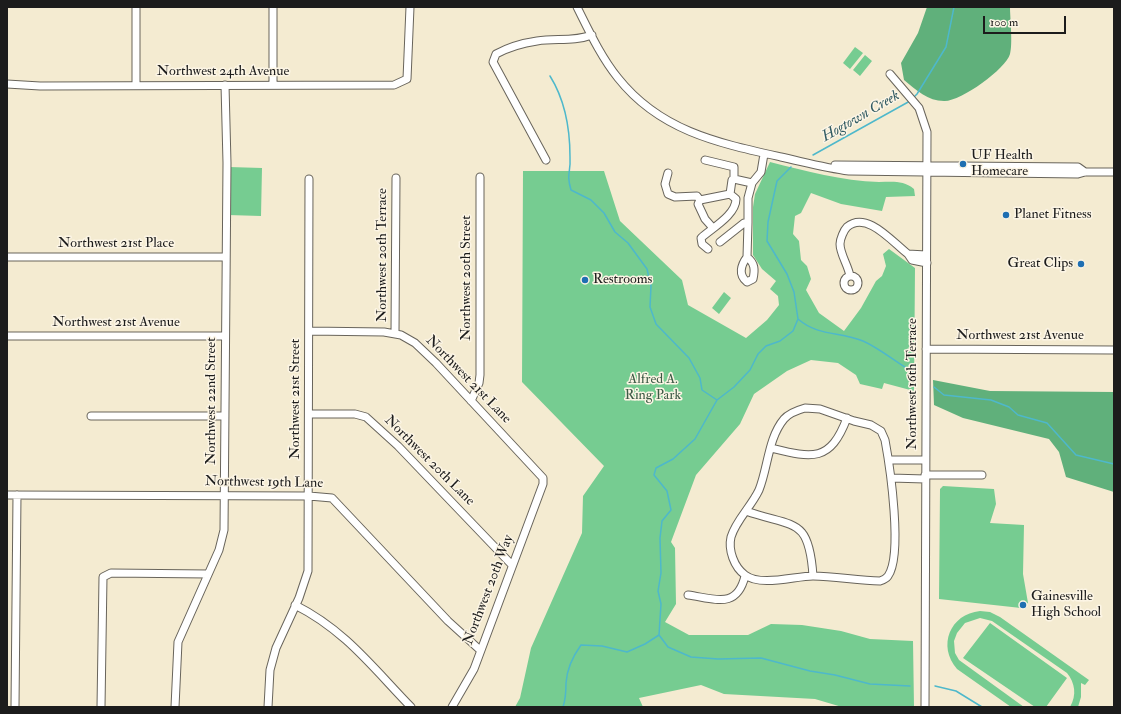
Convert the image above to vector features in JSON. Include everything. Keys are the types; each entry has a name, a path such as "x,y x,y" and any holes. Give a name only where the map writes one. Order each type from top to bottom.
{"street":[{"path":"136,7 136,85"},
{"path":"273,7 274,85"},
{"name":"Northwest 24th Avenue","path":"7,84 40,86 394,85 407,79 410,7"},
{"path":"577,7 618,78 645,105 683,130 706,139 807,163 818,167 849,171 926,170 1078,174 1085,172 1114,172"},
{"path":"546,160 493,62 496,54 507,48 537,41 579,40 592,35"},
{"name":"Northwest 16th Terrace","path":"890,74 919,108 927,132 925,707"},
{"name":"Northwest 22nd Street","path":"175,707 178,642 223,539 225,496 227,161 225,85"},
{"path":"747,257 747,207 752,183 761,172 764,154"},
{"path":"705,160 734,167 734,179 732,180 730,194"},
{"path":"668,173 665,184 668,194 675,198 697,196 700,200"},
{"name":"Northwest 20th Street","path":"471,401 479,382 480,375 480,177"},
{"name":"Northwest 20th Terrace","path":"395,333 396,178"},
{"name":"Northwest 21st Street","path":"268,707 270,670 276,648 308,571 309,179"},
{"path":"734,179 752,183"},
{"path":"700,200 730,194"},
{"path":"708,249 702,244 701,238 729,214 736,205 736,199 730,194"},
{"path":"700,200 698,204 701,212 713,228"},
{"path":"736,205 747,207"},
{"path":"850,276 840,243 845,229 852,223 861,222 872,225 908,254 914,261 926,263"},
{"path":"720,242 744,223 748,223"},
{"path":"908,254 926,255"},
{"name":"Northwest 21st Place","path":"7,257 226,257"},
{"name":"Northwest 21st Lane","path":"309,331 395,333 415,343 543,478"},
{"name":"Northwest 21st Avenue","path":"7,336 225,336"},
{"name":"Northwest 21st Avenue","path":"926,349 1114,350"},
{"path":"805,408 820,409 847,418 871,425 881,431 886,440 891,478 894,548 891,567 887,578 880,581 863,581 812,576 754,580 745,576 738,568 730,550 731,538 758,491 771,448 784,418 795,411 805,408"},
{"name":"Northwest 20th Lane","path":"309,414 349,414 366,417 398,446 512,565"},
{"path":"90,416 225,416"},
{"path":"771,448 814,454 825,452 834,445 847,418"},
{"path":"889,460 925,460"},
{"path":"891,478 982,475"},
{"name":"Northwest 20th Way","path":"452,707 474,669 543,484 543,478"},
{"name":"Northwest 19th Lane","path":"7,495 309,496 332,498 448,620 480,650"},
{"path":"15,707 17,495"},
{"path":"746,511 795,525 808,541 811,552 812,576"},
{"path":"101,707 103,577 111,573 137,572 208,574"},
{"path":"688,595 725,600 735,596 742,589 745,576"},
{"path":"295,605 315,615 346,639 411,707"}],"green space":[{"path":"927,7 1010,7 1011,44 1010,54 1007,60 982,84 951,100 938,101 927,97 904,80 901,63 918,33"},
{"path":"855,47 863,53 850,69 843,63"},
{"path":"865,55 872,61 860,76 853,70"},
{"name":"Alfred A. Ring Park","path":"770,162 838,178 902,183 914,189 915,196 886,197 882,211 841,204 811,193 801,213 795,216 793,234 799,241 801,260 807,266 811,279 806,290 819,313 844,331 861,308 876,281 882,276 886,266 883,254 889,249 915,268 914,391 884,383 882,389 860,384 856,375 838,363 811,360 787,371 754,394 740,424 696,475 671,542 675,548 676,604 665,622 689,635 748,635 771,624 802,625 841,631 870,639 913,641 914,707 842,707 815,699 724,694 701,685 639,698 643,707 515,707 520,698 531,648 582,533 583,496 604,466 522,382 523,171 604,171 620,221 682,280 688,305 746,338 767,320 779,305 778,296 770,289 776,281 762,269 753,255 753,207 755,194"},
{"path":"229,167 262,168 261,216 228,215"},
{"path":"724,292 731,298 719,314 712,308"},
{"path":"933,380 990,391 1114,392 1114,492 1066,477 1059,452 1049,439 963,418 934,405"},
{"path":"943,486 994,489 996,504 990,523 1024,525 1023,574 1028,603 1021,608 939,599 940,489"},
{"path":"980,611 990,612 1000,617 1089,680 1085,685 1081,683 1081,697 1078,707 1070,707 1074,698 1074,689 1072,681 1067,673 992,621 980,618 965,623 957,633 954,641 955,653 959,660 1024,707 1011,707 957,669 951,660 948,651 950,632 961,618 970,613"},
{"path":"990,623 1067,678 1046,707 1035,707 963,658"}],"waterway":[{"name":"Hogtown Creek","path":"913,98 946,47 954,7"},
{"path":"550,76 563,105 568,125 570,146 569,180 571,190 591,200 604,213 615,232 628,243 647,269 651,286 650,307 656,324 689,358 700,378 702,390 717,400"},
{"name":"Hogtown Creek","path":"813,155 910,101"},
{"name":"Hogtown Creek","path":"791,167 777,181 768,222 767,241 787,274 794,292 798,319"},
{"path":"798,319 814,329 863,341 913,372"},
{"path":"563,707 569,667 581,645 602,646 627,652 645,644 659,635 661,604 658,591 661,573 660,538 662,521 671,510 667,491 654,475 656,468 673,459 695,439 717,400 734,387 750,370 758,354 766,346 780,341 793,331 798,319"},
{"path":"934,387 944,395 991,400 1009,407 1018,415 1047,423 1076,455 1114,464"},
{"path":"659,635 668,647 691,657 718,659 761,658 810,671 835,675 870,684 910,686"},
{"path":"935,686 956,691 982,707"}],"place":[{"name":"UF Health Homecare","path":"963,164"},
{"name":"Planet Fitness","path":"1006,215"},
{"name":"Great Clips","path":"1081,264"},
{"name":"Restrooms","path":"585,280"},
{"name":"Gainesville High School","path":"1023,605"}]}
